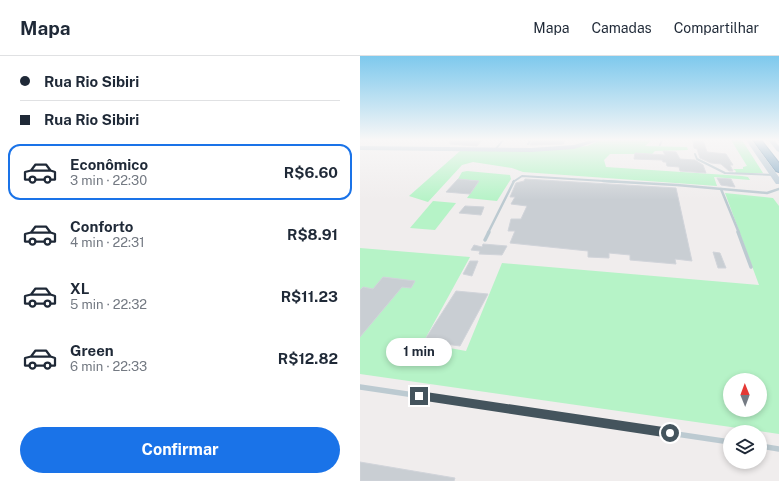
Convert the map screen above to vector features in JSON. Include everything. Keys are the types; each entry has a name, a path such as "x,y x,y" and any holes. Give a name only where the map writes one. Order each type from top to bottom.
{"highway":[{"path":"769,160 776,172"}],"main road":[{"path":"766,160 776,172 779,182"}],"lane":[{"path":"699,160 725,173 776,172"},
{"path":"485,240 514,180 522,176 770,193 779,189"},
{"path":"721,189 727,201 751,267"},
{"path":"360,387 723,441"},
{"path":"767,447 779,449"}],"green space":[{"path":"450,160 604,160 606,167 742,176 748,177 750,180 714,177 717,186 523,172 512,168 473,162 462,165 428,202 409,196"},
{"path":"743,160 755,160 763,173 735,173 736,171 733,169 743,169 743,167 747,166"},
{"path":"467,171 510,175 511,179 497,201 467,198 479,181 458,179 462,172"},
{"path":"725,193 773,198 779,206 779,434 767,432 767,425 723,426 360,374 360,248 470,257 424,341 417,342 466,351 502,263 759,285"},
{"path":"433,201 456,203 435,230 410,228"}],"building":[{"path":"657,160 695,160 703,165 706,173 680,171 679,167 667,166 666,162 663,162 662,160"},
{"path":"704,160 730,160 733,165 730,165 733,171 729,171 721,164 711,163"},
{"path":"717,178 731,179 735,187 721,185"},
{"path":"458,179 479,181 470,194 446,192"},
{"path":"525,179 676,188 692,261 675,259 676,264 630,260 630,255 609,253 609,258 588,257 588,251 510,243 515,231 508,231 511,219 521,219 527,206 511,204 515,197 510,197 516,183 524,181"},
{"path":"465,206 484,207 481,215 459,213"},
{"path":"483,244 507,246 502,255 479,254 480,251 471,250 474,245 482,247"},
{"path":"713,252 720,253 726,268 718,268"},
{"path":"470,261 478,261 472,276 463,274"},
{"path":"383,277 415,281 411,288 402,287 360,337 360,290 363,287 373,289"},
{"path":"456,291 488,294 460,346 424,341"},
{"path":"360,462 455,478 454,481 360,481"}],"route":[{"path":"419,396 670,433"}]}
